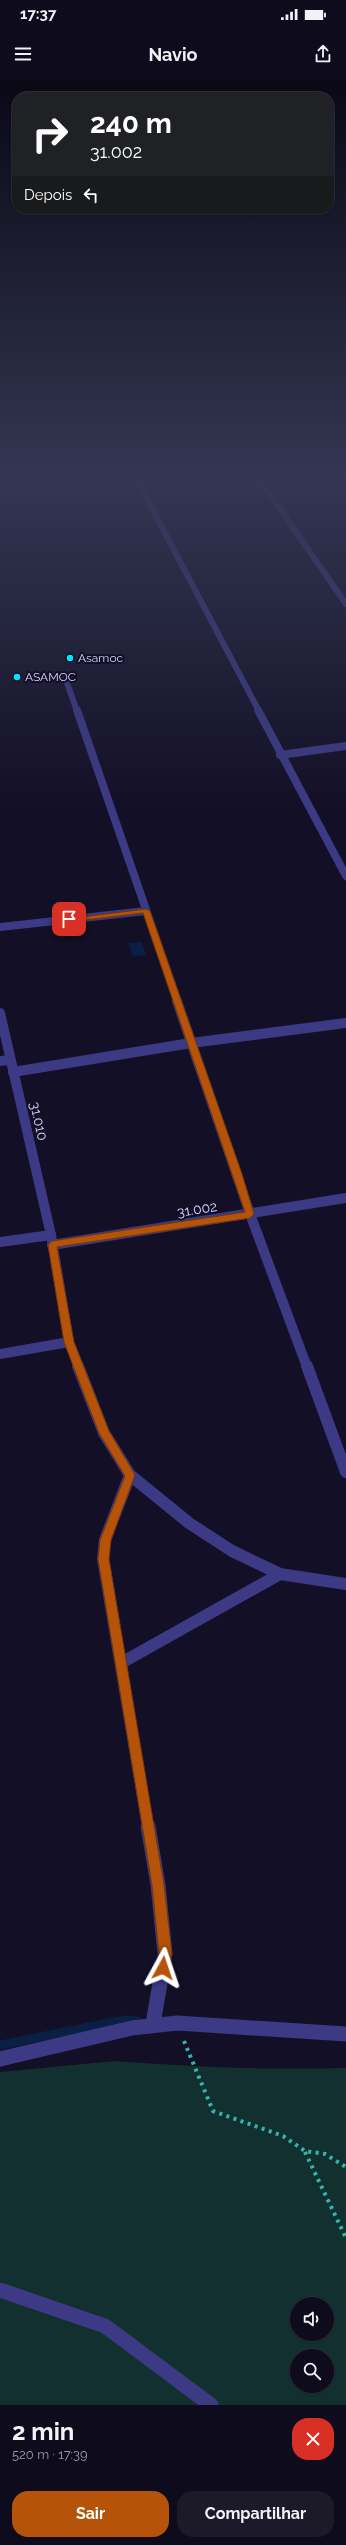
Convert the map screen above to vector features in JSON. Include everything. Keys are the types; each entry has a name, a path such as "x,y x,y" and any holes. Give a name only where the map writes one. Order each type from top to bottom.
{"street":[{"path":"193,588 280,755 346,876"},
{"path":"335,588 346,604"},
{"path":"67,683 106,790 191,1044 238,1174 250,1214 346,1472"},
{"path":"280,755 346,746"},
{"path":"0,927 146,911"},
{"name":"31.010","path":"0,1013 51,1240 69,1342 104,1433 130,1475 151,1495 206,1535 232,1551 280,1574 346,1584"},
{"path":"13,1072 191,1044 346,1023"},
{"path":"0,1061 10,1060"},
{"name":"31.002","path":"0,1242 51,1240 250,1214 346,1198"},
{"path":"0,1354 69,1342"},
{"path":"130,1475 105,1540 103,1559 122,1663 158,1885 165,1954 153,2024"},
{"path":"122,1663 280,1574"},
{"path":"0,2059 31,2055 153,2024 177,2023 346,2034"},
{"path":"0,2290 105,2326 211,2405"}],"path":[{"path":"177,2023 213,2111 282,2136 305,2151 325,2154 346,2167"},
{"path":"305,2151 346,2238"}],"green space":[{"path":"115,2061 230,2068 346,2068 346,2405 0,2405 0,2072"}],"water":[{"path":"142,942 146,955 132,956 129,943"}],"waterway":[{"path":"0,2045 124,2020 139,2021"}],"place":[{"name":"Asamoc","path":"70,658"},
{"name":"ASAMOC","path":"17,677"}],"route":[{"path":"69,919 146,911 206,1088 222,1127 250,1214 52,1245 69,1342 104,1433 130,1475 105,1540 103,1559 122,1663 158,1885 165,1954 163,1968"}]}
